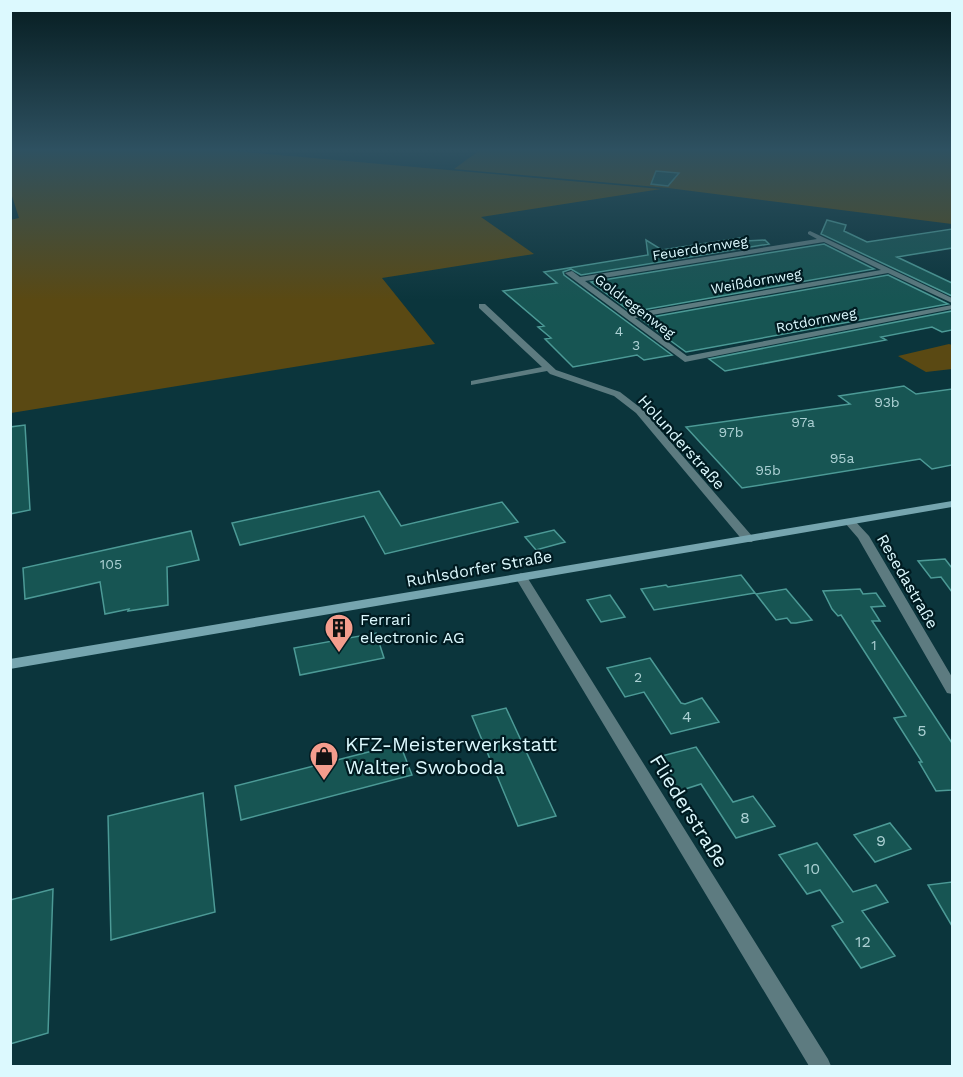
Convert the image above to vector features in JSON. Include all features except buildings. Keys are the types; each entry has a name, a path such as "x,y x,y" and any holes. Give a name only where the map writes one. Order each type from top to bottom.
{"main road":[{"name":"Ruhlsdorfer Straße","path":"10,664 851,523 952,504"}],"street":[{"path":"810,233 952,301"},
{"name":"Feuerdornweg","path":"578,280 825,240"},
{"name":"Weißdornweg","path":"628,317 888,271"},
{"name":"Goldregenweg","path":"569,273 685,359"},
{"name":"Holunderstraße","path":"482,306 553,372 617,394 639,411 748,539"},
{"name":"Rotdornweg","path":"685,359 952,307"},
{"path":"474,382 549,368"},
{"name":"Resedastraße","path":"851,523 863,536 952,689"},
{"name":"Fliederstraße","path":"521,577 821,1066"}],"shaded area":[{"path":"13,200 589,200 481,217 534,254 382,278 435,344 11,413 10,220 19,218"},
{"path":"765,200 952,200 952,224"},
{"path":"952,345 952,369 926,372 898,356"}],"place":[{"name":"Ferrari electronic AG","path":"339,654"},
{"name":"KFZ-Meisterwerkstatt Walter Swoboda","path":"324,782"}]}
